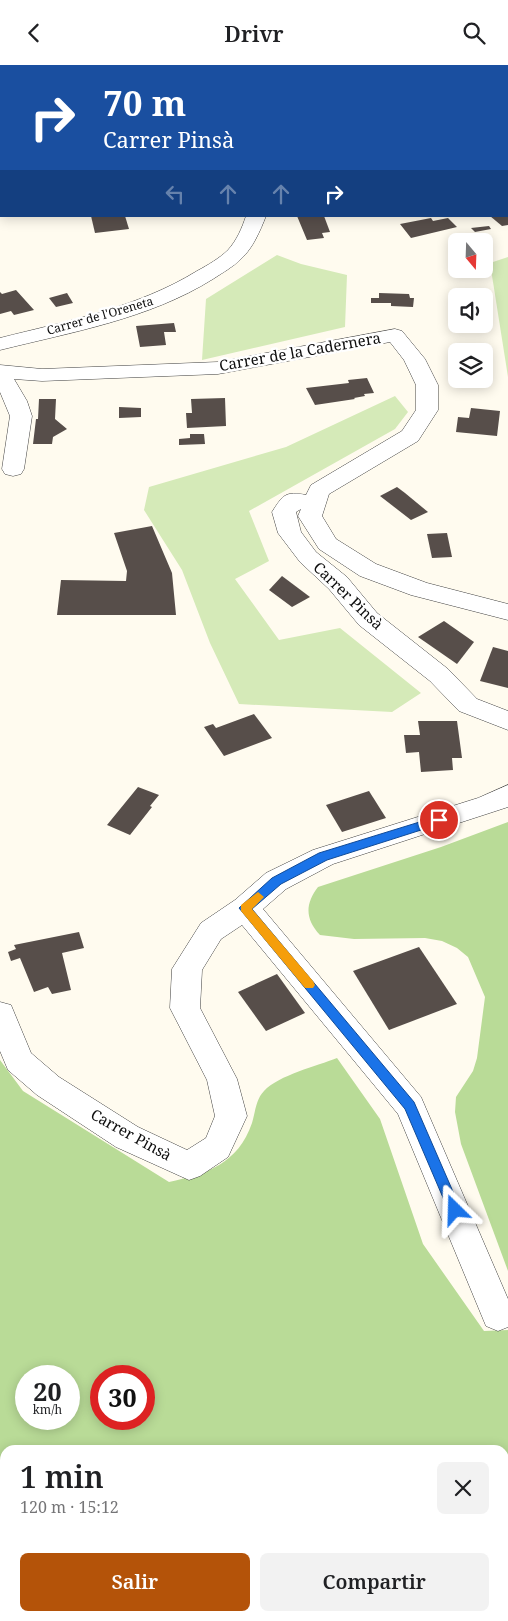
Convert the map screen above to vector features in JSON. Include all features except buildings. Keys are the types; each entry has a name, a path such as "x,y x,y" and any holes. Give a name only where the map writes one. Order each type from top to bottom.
{"street":[{"name":"Carrer de l'Oreneta","path":"0,343 90,321 169,295 204,276 236,253 256,217"},
{"name":"Carrer de la Cadernera","path":"0,372 42,375 218,368 395,335 414,359 427,385 428,410 410,436 319,490 315,504"},
{"path":"0,372 16,401 21,416 13,469"},
{"name":"Carrer Pinsà","path":"315,504 293,500 284,512 290,533 308,557 338,583 368,619 439,675 468,705 508,721"},
{"path":"315,504 310,517 327,543 368,570 420,589 508,612"},
{"name":"Carrer Pinsà","path":"0,1014 19,1061 48,1086 127,1137 188,1166 217,1147 231,1116 222,1079 185,1008 188,969 211,931 245,908 276,881 323,857 488,805 508,795"},
{"path":"245,908 410,1106 498,1315"}],"green space":[{"path":"277,255 301,264 347,275 345,327 202,360 206,299"},
{"path":"508,257 508,377 492,278 493,262"},
{"path":"395,396 408,412 395,429 249,511 269,561 235,579 279,640 340,628 421,693 392,712 239,704 210,643 182,570 144,510 149,487 286,447"},
{"path":"508,822 508,1271 461,1144 455,1112 456,1097 473,1071 477,1058 485,997 468,957 457,948 442,941 425,938 354,939 320,935 309,917 308,911 311,899 318,887 441,847"},
{"path":"337,1058 380,1119 423,1244 484,1331 508,1330 508,1445 0,1445 0,1060 23,1091 169,1182 208,1171 229,1158 246,1137 261,1094 271,1085 288,1076"}],"slow traffic":[{"path":"258,897 245,908 309,985"}],"route":[{"path":"439,820 323,857 276,881 245,908 410,1106 455,1210"}]}
